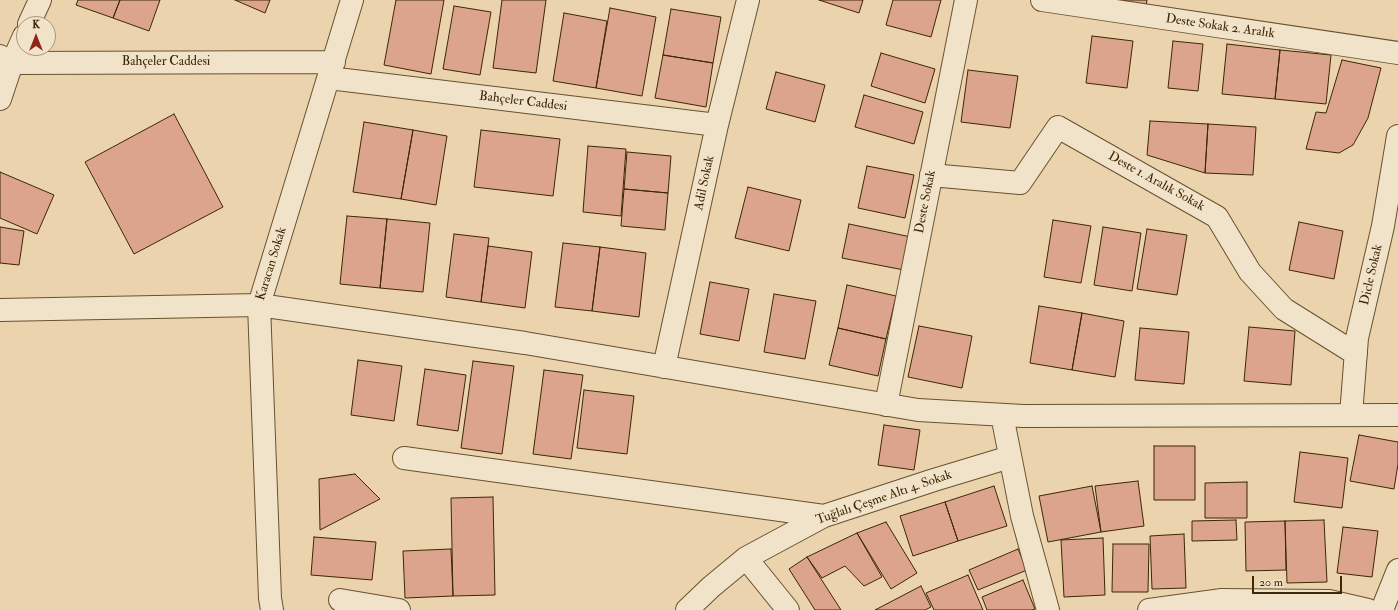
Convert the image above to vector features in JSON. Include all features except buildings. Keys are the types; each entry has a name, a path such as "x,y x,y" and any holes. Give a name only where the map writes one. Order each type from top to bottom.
{"street":[{"path":"33,16 40,0"},
{"name":"Karacan Sokak","path":"272,610 270,598 259,305 332,70 352,0"},
{"name":"Adil Sokak","path":"664,367 717,125 748,0"},
{"name":"Deste Sokak","path":"886,404 966,0"},
{"name":"Deste Sokak 2. Aralık","path":"1042,0 1398,53"},
{"path":"0,99 6,59 16,46"},
{"name":"Bahçeler Caddesi","path":"6,59 332,70 717,125"},
{"name":"Deste 1. Aralık Sokak","path":"931,175 1020,183 1058,127 1217,217 1250,272 1284,309 1356,354"},
{"name":"Dicle Sokak","path":"1351,415 1357,338 1383,226 1398,136"},
{"path":"0,310 259,305 525,343 918,410 1023,416 1398,415"},
{"path":"1002,414 1022,516 1048,610"},
{"name":"Tuğlalı Çeşme Altı 4. Sokak","path":"687,610 711,587 746,558 824,516 1010,457"},
{"path":"404,458 824,516"},
{"path":"746,558 788,610"},
{"path":"1382,610 1398,570"},
{"path":"340,600 399,610"},
{"path":"1149,610 1222,600 1329,601 1368,610"}]}
